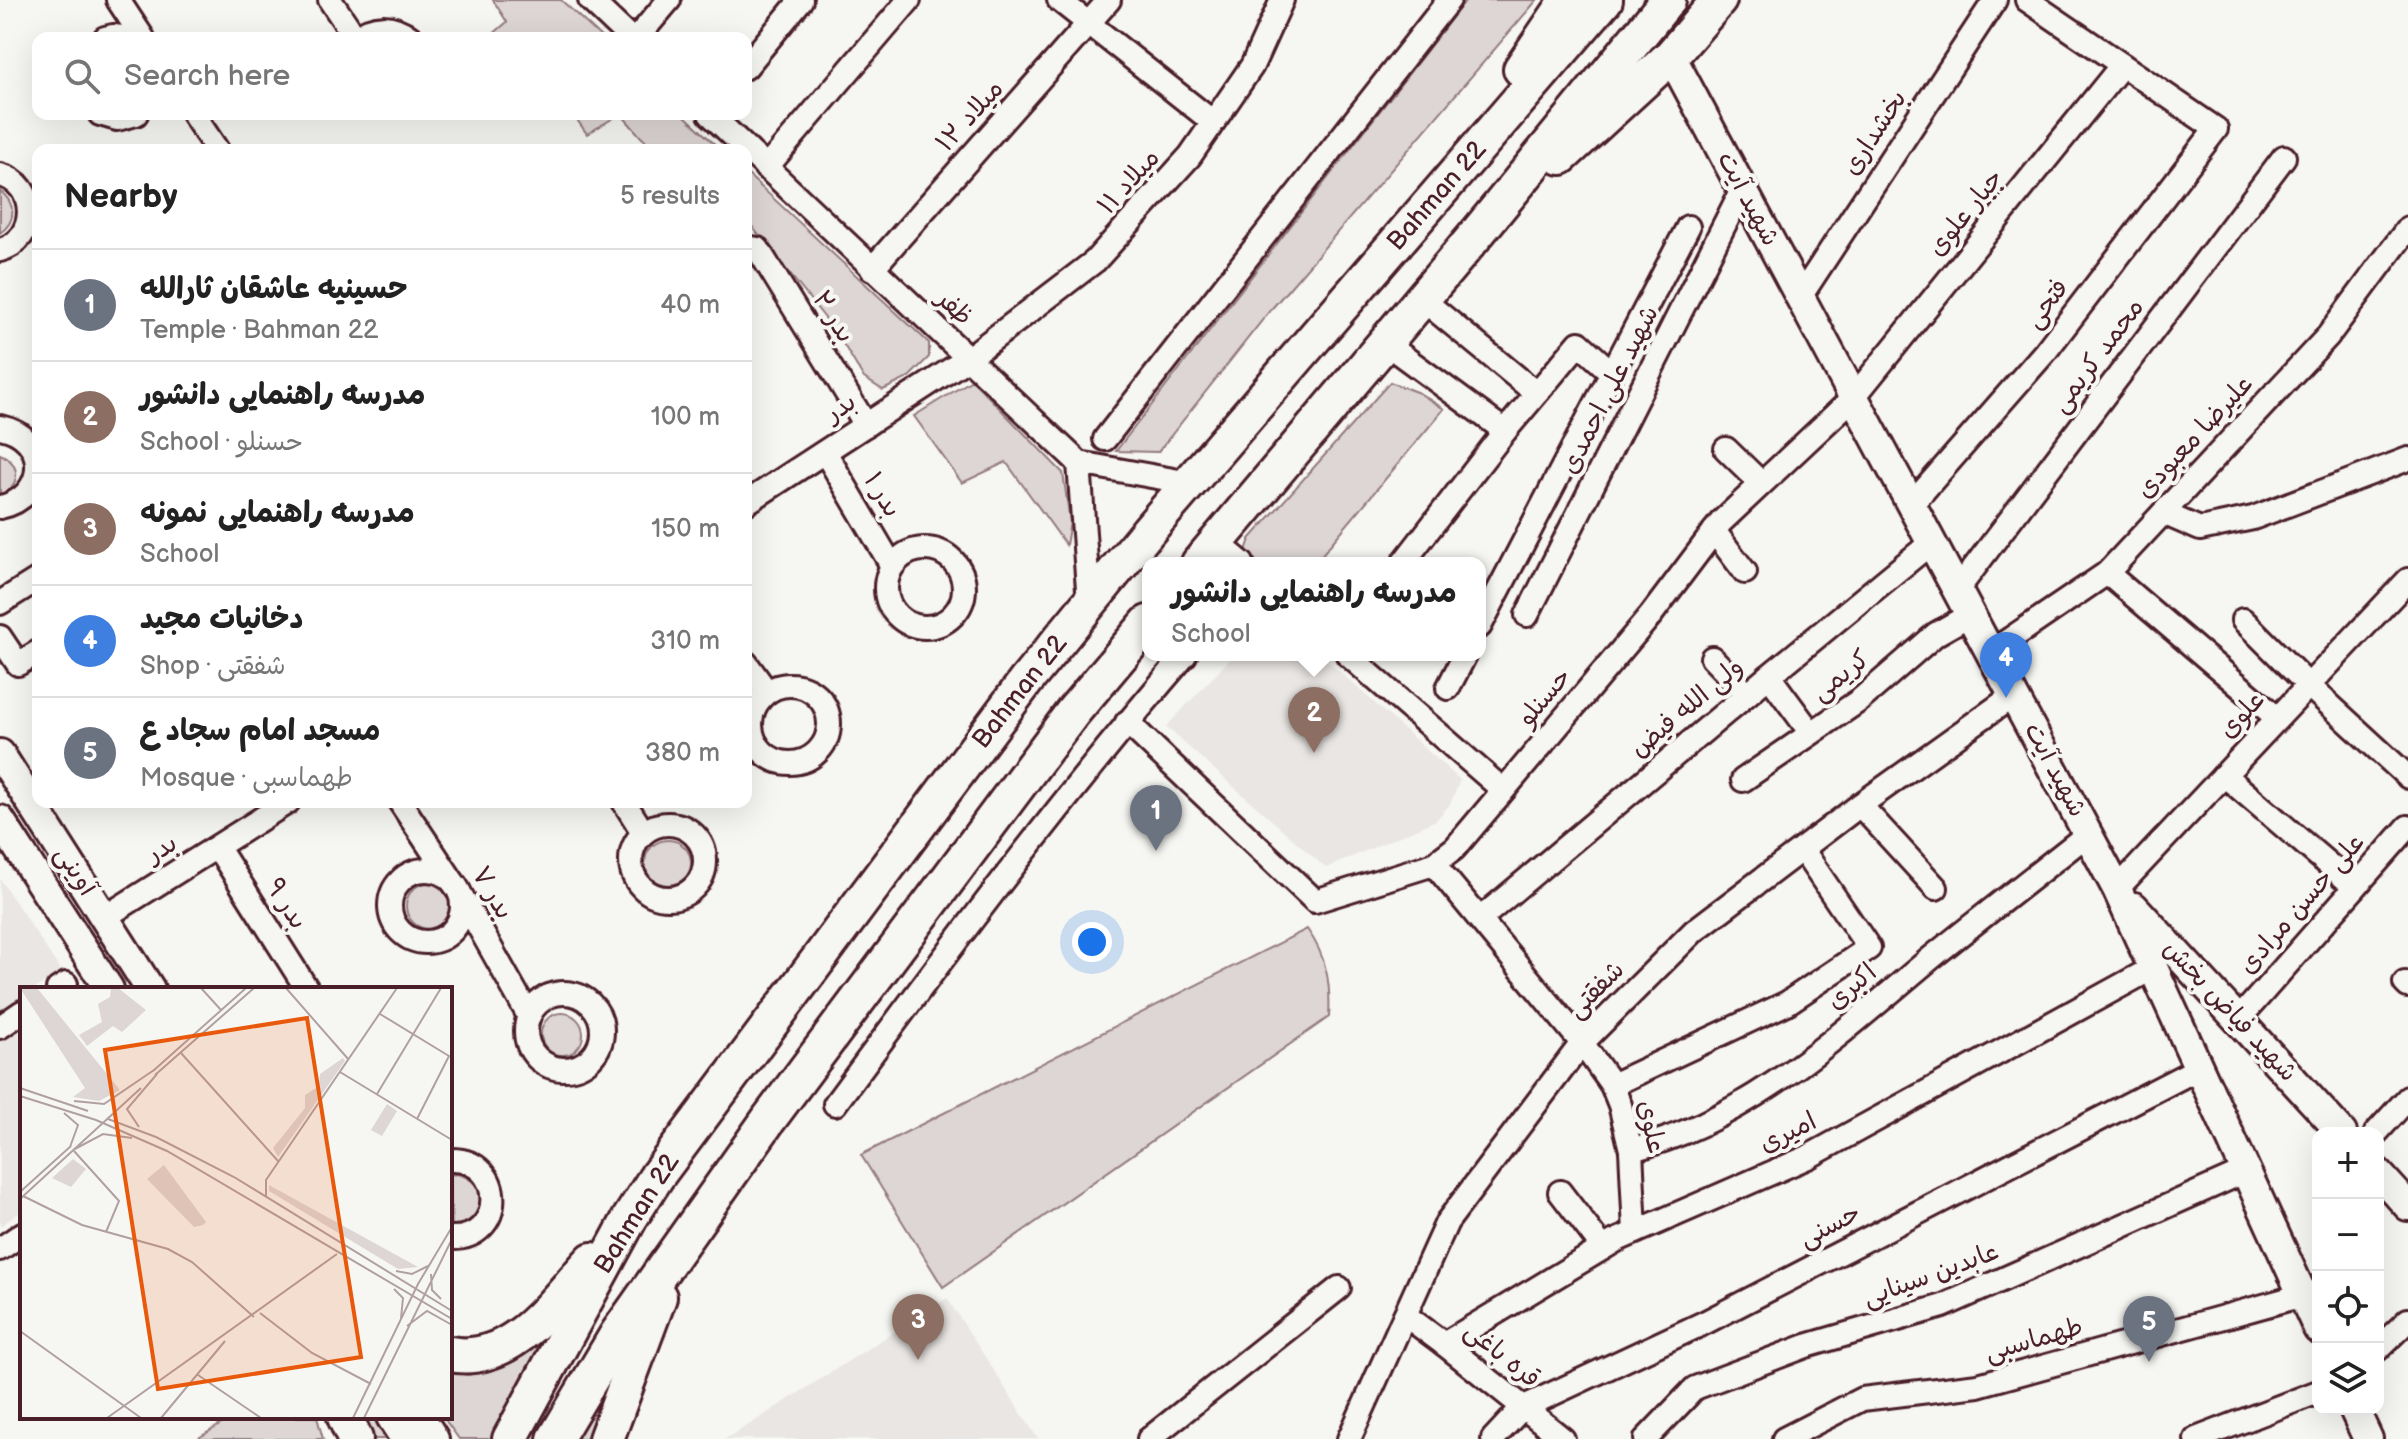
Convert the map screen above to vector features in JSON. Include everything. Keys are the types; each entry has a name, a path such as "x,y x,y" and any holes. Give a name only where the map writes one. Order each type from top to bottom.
{"highway":[{"name":"Bahman 22","path":"1219,556 1385,343 1668,0"},
{"path":"1475,236 1671,56 1719,0"},
{"name":"Bahman 22","path":"510,1439 630,1218 657,1176 1026,681 1190,483 1425,209 1591,3"},
{"name":"Bahman 22","path":"555,1439 618,1333 779,1106 1073,712 1142,630"},
{"path":"452,1354 486,1353 512,1342 533,1324 630,1218"},
{"path":"606,1439 676,1250"},
{"path":"346,1419 355,1439"}],"main road":[{"name":"شهید آیت","path":"1671,56 2089,833 2312,1315"},
{"name":"آوینی","path":"0,754 32,804"},
{"name":"آوینی","path":"35,808 149,987"},
{"name":"آوینی","path":"0,820 108,987"},
{"name":"شهید فیاض بخش","path":"2117,889 2337,1127"},
{"path":"2384,1180 2408,1206"},
{"path":"2357,1415 2368,1439"},
{"path":"392,1419 405,1439"},
{"path":"421,1419 434,1439"}],"street":[{"path":"118,0 139,32"},
{"path":"330,0 351,32"},
{"path":"590,0 624,32"},
{"path":"642,32 669,0"},
{"path":"752,60 801,0"},
{"path":"766,168 909,0"},
{"path":"1059,0 1213,122"},
{"name":"میلاد ۱۲","path":"872,269 1109,0"},
{"name":"میلاد ۱۱","path":"967,359 1095,261 1190,156 1252,66 1282,0"},
{"path":"1105,439 1449,0"},
{"name":"بخشداری","path":"1800,297 1995,0"},
{"path":"2027,0 2122,65"},
{"path":"363,32 378,26 404,32"},
{"name":"فتحی","path":"1912,504 2045,352 2216,129 2122,65"},
{"name":"جبار علوی","path":"1854,397 2122,65"},
{"path":"197,120 213,144"},
{"name":"ظفر","path":"716,120 741,144"},
{"name":"ظفر","path":"752,154 1079,463"},
{"name":"محمد کریمی","path":"1958,589 2284,157"},
{"path":"0,158 32,202"},
{"path":"0,175 18,183 32,202"},
{"name":"شهید علی احمدی","path":"1527,615 1742,190"},
{"path":"0,250 17,241 25,231 32,202"},
{"path":"1486,614 1688,227"},
{"name":"علیرضا معبودی","path":"1991,652 2107,573 2328,336 2408,228"},
{"name":"بدر ۲","path":"752,248 758,249 866,425"},
{"path":"1422,299 1536,393"},
{"path":"1385,343 1505,431"},
{"path":"1408,557 1505,431 1579,343 1612,373"},
{"name":"بدر","path":"752,499 967,359"},
{"name":"حسنلو","path":"1434,864 1455,848 1651,615 1714,531 1854,397"},
{"path":"0,427 15,431 32,447"},
{"path":"1726,449 1761,483"},
{"name":"بدر ۱","path":"825,452 892,566"},
{"path":"2163,513 2200,529 2253,518 2408,459"},
{"path":"1089,604 1079,463 1190,483"},
{"path":"0,507 23,498 32,487"},
{"path":"1714,531 1745,572"},
{"name":"ولی الله فیض","path":"1480,919 1932,542"},
{"path":"2107,573 2277,718"},
{"name":"علوی","path":"2117,889 2408,580"},
{"path":"0,603 32,583"},
{"name":"کریمی","path":"1743,780 1860,700 1936,634 1971,614"},
{"path":"2243,620 2408,777"},
{"path":"0,637 18,664 32,656"},
{"path":"1712,658 1747,694"},
{"path":"835,1104 946,954 1127,722 1180,661"},
{"path":"1355,661 1503,790"},
{"path":"1448,688 1462,661"},
{"path":"752,671 767,692"},
{"path":"1769,676 1811,733"},
{"name":"شفقتی","path":"1349,1439 1447,1222 1582,1043 1694,931 1860,805 2014,695"},
{"path":"1127,722 1315,901 1434,864 1582,1043"},
{"path":"2224,775 2355,887"},
{"path":"1860,805 1936,888"},
{"name":"بدر","path":"105,917 279,808"},
{"name":"بدر ۷","path":"411,808 529,1016"},
{"path":"628,808 643,832"},
{"name":"علی حسن مرادی","path":"2239,1019 2408,827"},
{"name":"اکبری","path":"1631,1150 1665,1142 1774,1083 1836,1037 2089,833"},
{"name":"بدر ۹","path":"218,848 306,987"},
{"path":"1612,1085 1787,1003 1869,948 1802,849"},
{"name":"امیری","path":"1444,1344 1603,1248 1808,1157 2153,968"},
{"path":"0,1027 20,1013"},
{"name":"علوی","path":"1582,1043 1612,1085 1620,1105 1631,1150 1635,1232"},
{"name":"حسنی","path":"1493,1439 1522,1408 1706,1322 2199,1068"},
{"path":"2381,1127 2408,1098"},
{"path":"452,1160 471,1163 482,1171 493,1194 488,1219 479,1229 468,1236 452,1238"},
{"name":"عابدین سینایی","path":"1646,1439 1695,1388 1806,1346 1943,1306 2246,1171"},
{"path":"1560,1192 1603,1248"},
{"path":"0,1249 20,1235"},
{"path":"1149,1439 1339,1288"},
{"name":"طهماسبی","path":"1784,1439 1862,1399 1978,1385 2303,1295"},
{"name":"قره باغی","path":"1405,1315 1563,1439"},
{"path":"2384,1343 2408,1320"},
{"path":"2196,1439 2312,1394"}],"shaded area":[{"path":"493,0 561,0 596,32 495,32 507,22"},
{"path":"1466,0 1537,0 1268,313 1158,452 1116,451"},
{"path":"577,120 610,120 587,134"},
{"path":"626,120 689,120 715,144 649,144"},
{"path":"752,179 929,343 929,357 908,378 883,390 864,378 836,332 752,227"},
{"path":"0,191 12,206 12,218 0,233"},
{"path":"972,380 1063,473 1070,522 1066,545 1006,462 962,483 914,416"},
{"path":"1390,382 1419,393 1444,409 1320,557 1248,557 1245,554 1250,539"},
{"path":"0,454 12,463 16,475 12,487 0,496"},
{"path":"1228,661 1328,661 1460,780 1450,804 1436,820 1326,868 1166,727"},
{"path":"668,840 685,846 691,863 685,880 668,886 651,880 645,863 651,846"},
{"path":"0,879 61,971 38,987 20,987 20,998 0,1012"},
{"path":"429,883 445,890 452,906 445,922 429,929 413,922 406,906 413,890"},
{"path":"1307,929 1326,971 1329,1017 943,1287 861,1155"},
{"path":"562,1013 577,1019 583,1034 577,1049 562,1055 547,1049 541,1034 547,1019"},
{"path":"20,1027 20,1212 0,1226 0,1040"},
{"path":"452,1175 468,1178 476,1185 481,1203 472,1219 452,1226"},
{"path":"947,1298 1038,1439 725,1439 752,1423"},
{"path":"564,1315 494,1439 459,1439 444,1419 452,1419 452,1372 469,1375 504,1360"},
{"path":"620,1358 591,1439 576,1439"},
{"path":"230,1419 318,1419 323,1439 197,1439"},
{"path":"358,1419 377,1419 390,1439 367,1439"}],"place":[{"name":"دخانیات مجید","path":"2006,698"},
{"name":"مدرسه راهنمایی دانشور","path":"1314,753"},
{"name":"حسینیه عاشقان ثارالله","path":"1156,851"},
{"name":"مدرسه راهنمایی نمونه","path":"918,1360"},
{"name":"مسجد امام سجاد ع","path":"2149,1362"}]}
